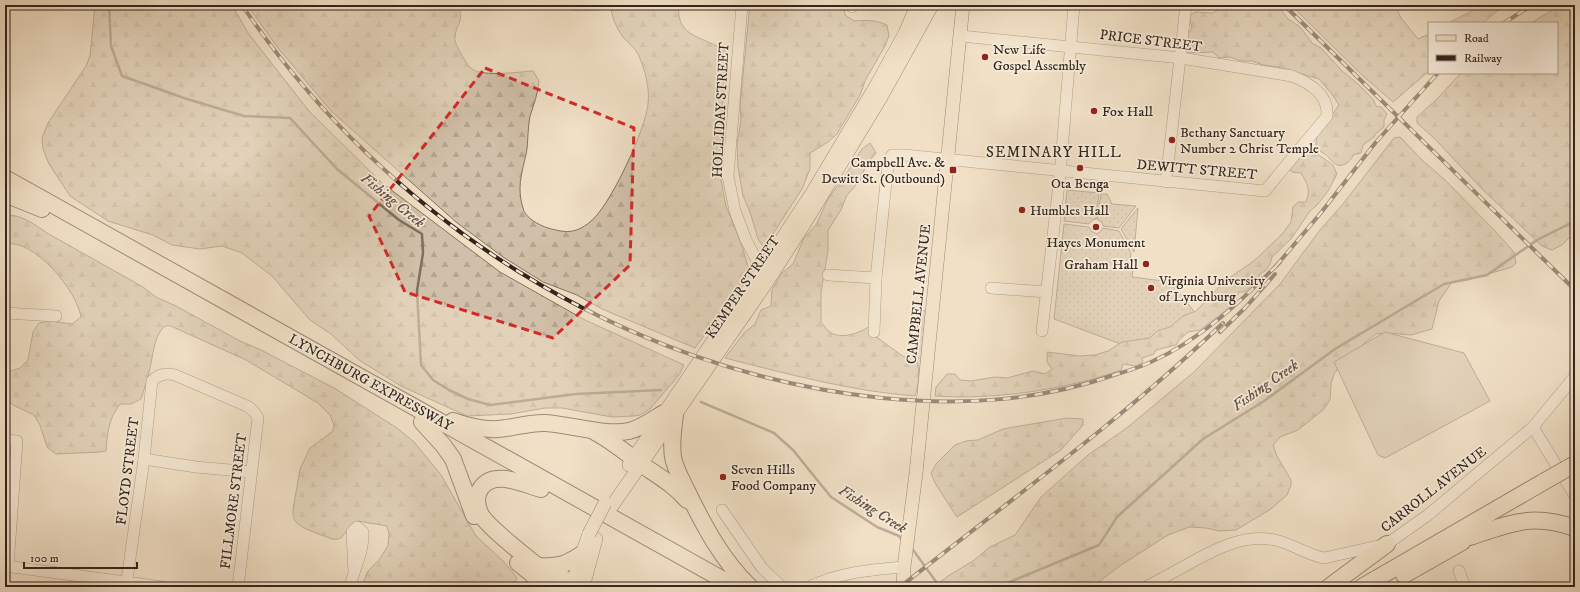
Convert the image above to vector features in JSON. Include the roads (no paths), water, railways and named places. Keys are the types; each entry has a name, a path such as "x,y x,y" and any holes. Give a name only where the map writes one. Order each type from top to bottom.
{"highway":[{"name":"LYNCHBURG EXPRESSWAY","path":"5,178 736,587"},
{"name":"LYNCHBURG EXPRESSWAY","path":"5,189 716,587"},
{"path":"5,194 42,209"},
{"path":"396,397 462,424 480,428 498,429 544,423 590,430 616,432 629,431 670,414 673,458 676,468 697,512 724,558 750,587"},
{"path":"422,422 443,445 453,459 476,521 486,532 558,585 576,587"},
{"path":"590,430 609,440 669,482 697,512"},
{"path":"1384,587 1470,537 1547,486 1575,464"},
{"path":"1362,587 1547,486 1575,475"},
{"path":"540,489 498,478 489,480 483,485 477,496 479,509 486,521 536,570 542,587"},
{"path":"1470,537 1526,520 1558,522 1575,528"},
{"path":"1329,587 1387,544"},
{"path":"536,570 568,563 582,554"}],"main road":[{"name":"KEMPER STREET","path":"670,414 812,193 877,84 905,33 917,5"},
{"name":"KEMPER STREET","path":"576,587 582,554 609,504 637,460 767,282 856,140 932,5"},
{"name":"CAMPBELL AVENUE","path":"903,587 916,473 963,5"},
{"name":"KEMPER STREET","path":"576,587 593,535"}],"street":[{"path":"576,5 594,5"},
{"name":"HOLLIDAY STREET","path":"742,5 728,176 735,211 746,240 755,259 762,269 767,282"},
{"path":"1042,331 1060,172 1074,5"},
{"path":"1166,182 1186,5"},
{"name":"PRICE STREET","path":"961,36 1016,43 1071,46 1181,58 1292,76 1305,82 1322,95 1326,102 1326,116 1265,191"},
{"name":"DEWITT STREET","path":"876,278 890,159 892,156 904,155 1060,172 1265,191"},
{"path":"828,275 876,278 874,332"},
{"path":"991,288 1047,292"},
{"path":"5,313 56,316"},
{"name":"FILLMORE STREET","path":"152,382 158,376 166,373 175,375 249,407 258,418 238,587"},
{"name":"CARROLL AVENUE","path":"1146,587 1222,546 1242,540 1275,540 1314,556 1324,558 1387,544 1428,516 1533,427 1575,376"},
{"name":"FLOYD STREET","path":"127,585 144,459 152,382"},
{"path":"1533,427 1575,496"},
{"path":"5,440 17,441 7,566 127,585 163,587"},
{"path":"144,459 196,467 252,472"},
{"path":"722,510 762,568 782,587"},
{"path":"809,587 824,580 848,573 905,562"},
{"path":"1459,571 1466,587"},
{"path":"350,587 354,572"}],"waterway":[{"name":"Fishing Creek","path":"109,5 111,46 122,76 187,99 244,116 290,118 337,169 399,220 422,234 423,253 417,291 421,365 433,380 468,399 490,405 576,394 661,390"},
{"name":"Fishing Creek","path":"987,587 1000,586 1099,545 1117,517 1203,439 1264,401 1335,349 1444,284 1487,275 1537,240 1575,221"},
{"name":"Fishing Creek","path":"701,402 774,433 793,450 831,497 877,527 899,536 902,540"},
{"name":"Fishing Creek","path":"911,547 937,583 949,587"}],"railway":[{"path":"242,5 301,83 367,153 440,217 519,272 604,318 693,355 786,382 882,398 942,401 972,401 1030,396 1088,383 1134,369 1170,353 1204,331 1220,318 1251,291 1280,262"},
{"path":"1284,5 1575,290"},
{"path":"1506,22 1532,5"},
{"path":"1276,266 1320,214 1376,142 1437,74"},
{"path":"1220,332 1245,308 1275,274"},
{"path":"900,587 1106,426 1146,393 1223,323"}],"place":[{"name":"New Life Gospel Assembly","path":"985,57"},
{"name":"Fox Hall","path":"1094,111"},
{"name":"Bethany Sanctuary Number 2 Christ Temple","path":"1172,140"},
{"name":"Ota Benga","path":"1080,168"},
{"name":"Campbell Ave. & Dewitt St. (Outbound)","path":"953,170"},
{"name":"Humbles Hall","path":"1022,210"},
{"name":"Hayes Monument","path":"1096,227"},
{"name":"Graham Hall","path":"1146,264"},
{"name":"Virginia University of Lynchburg","path":"1151,288"},
{"name":"Seven Hills Food Company","path":"723,477"}],"district":[{"name":"SEMINARY HILL","path":"1054,152"}]}
